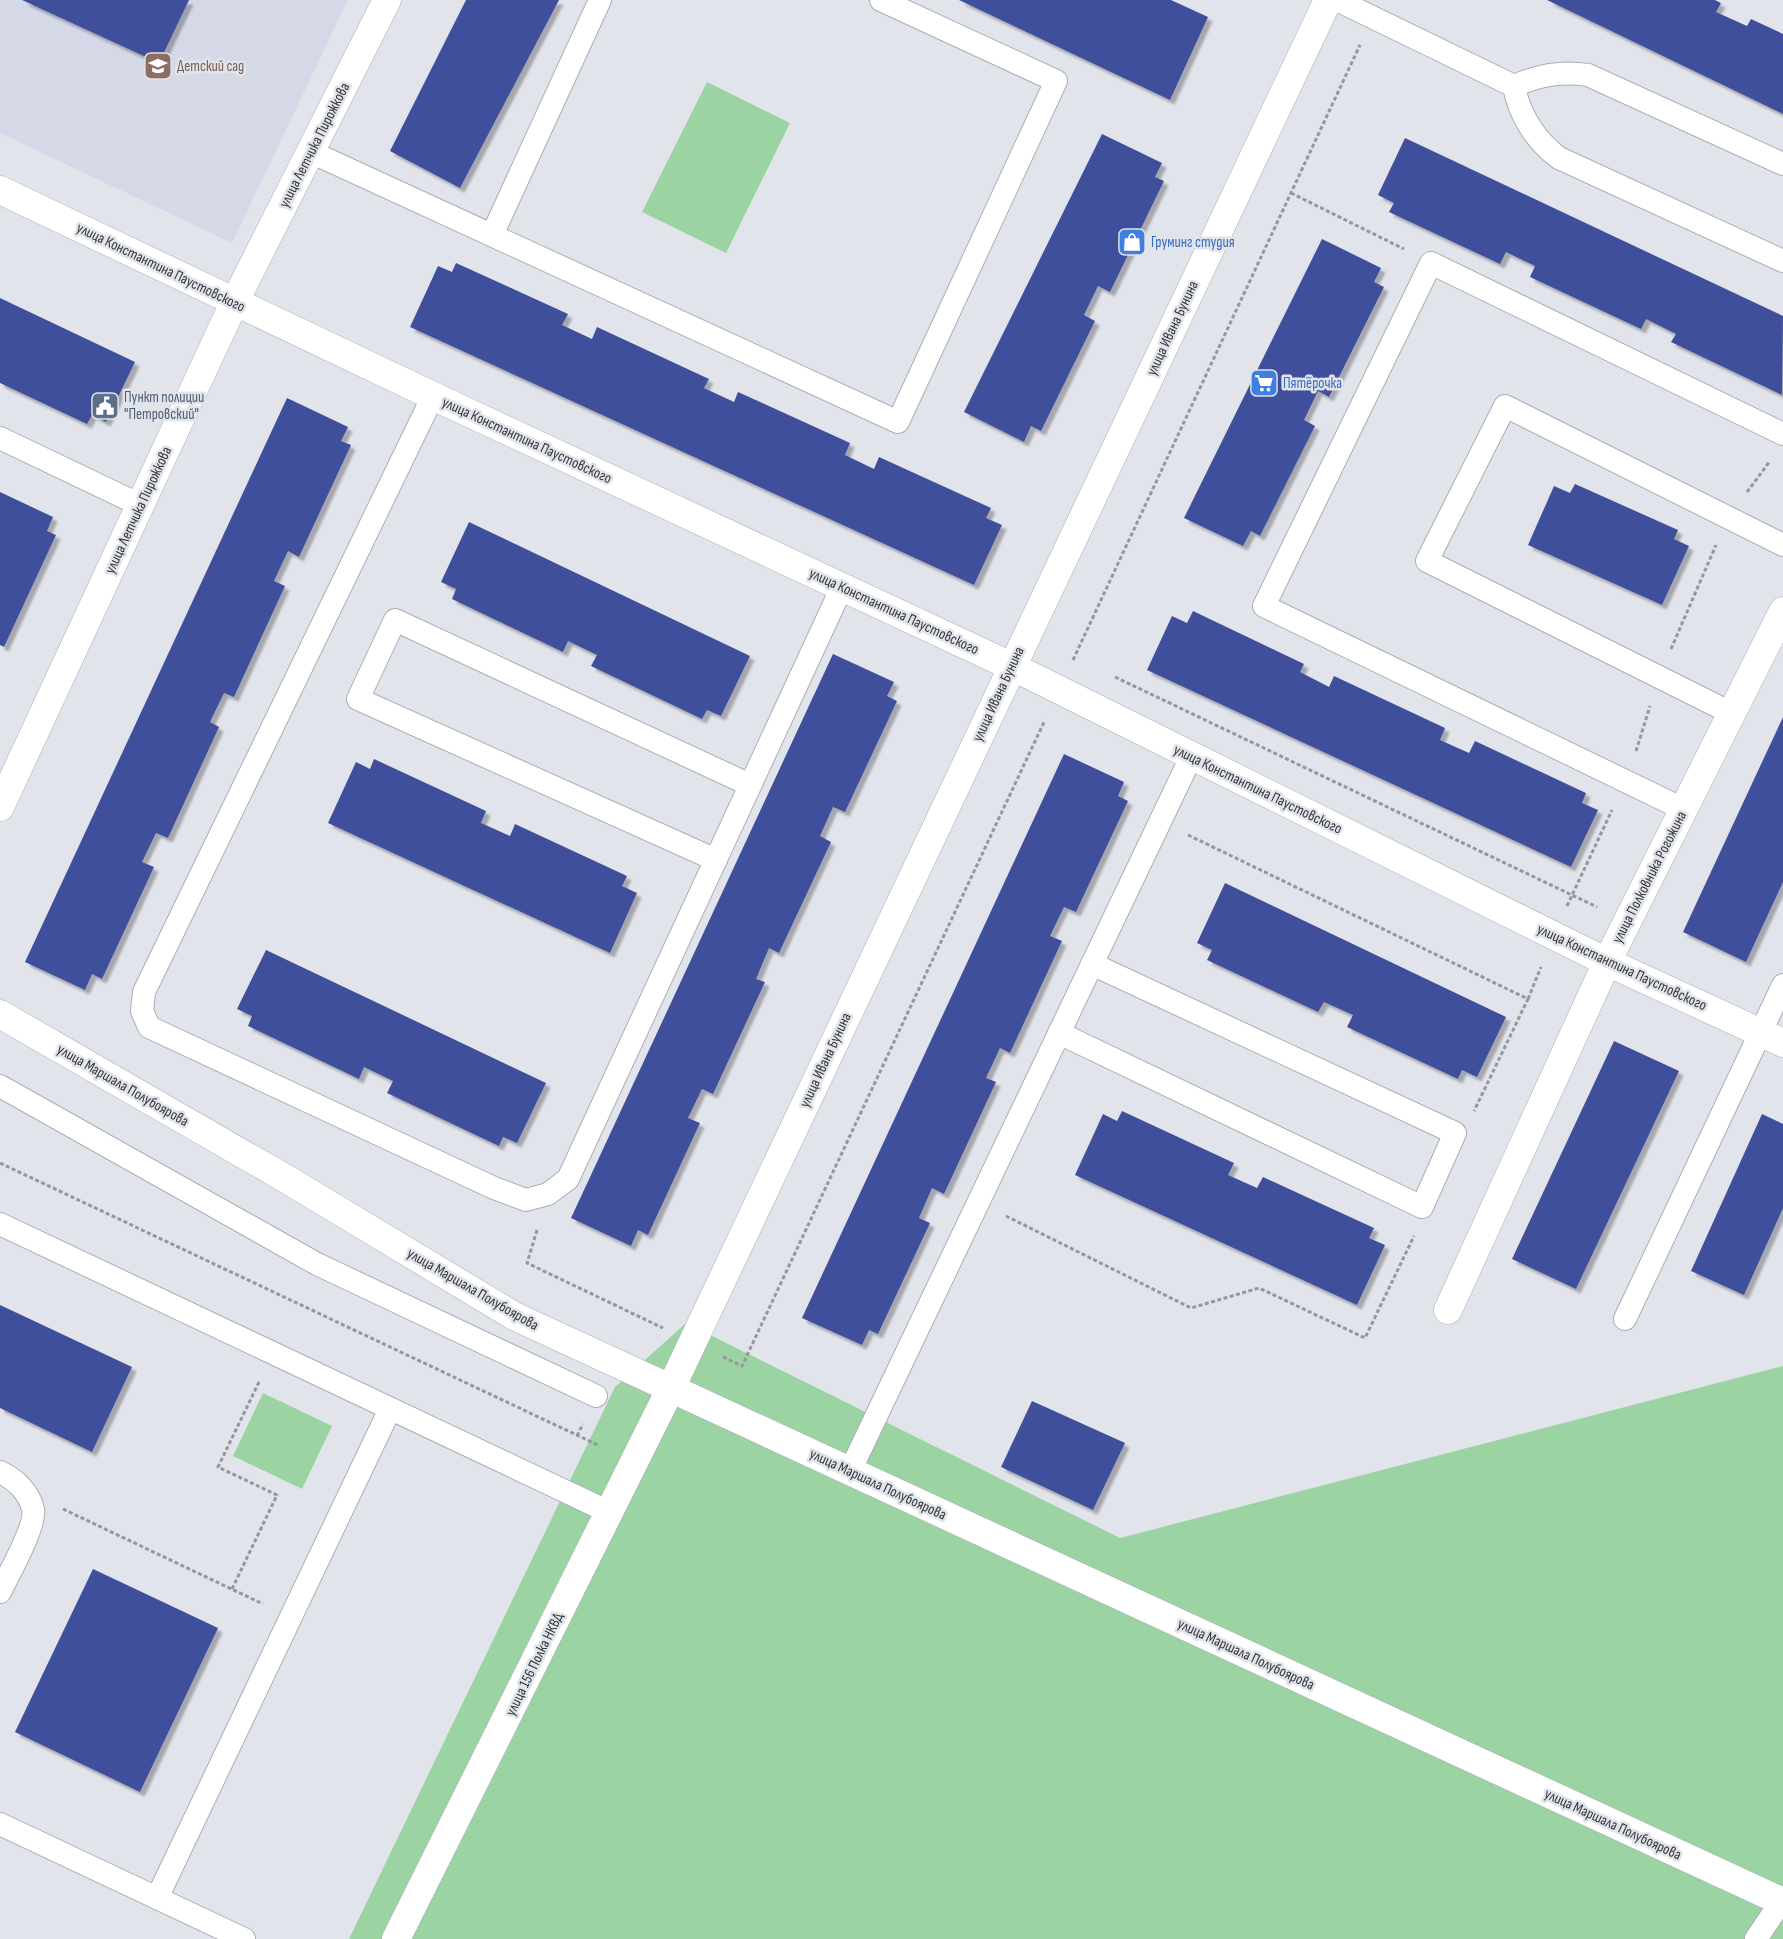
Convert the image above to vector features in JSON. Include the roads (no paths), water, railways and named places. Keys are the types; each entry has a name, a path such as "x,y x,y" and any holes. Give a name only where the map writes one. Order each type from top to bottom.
{"street":[{"name":"улица Летчика Пирожкова","path":"0,807 234,303 387,0"},
{"name":"улица Ивана Бунина","path":"670,1388 1328,0"},
{"name":"улица Константина Паустовского","path":"0,190 234,303 1011,666 1607,962 1772,1037"},
{"name":"улица Полковника Рогожина","path":"1448,1310 1607,962 1783,611"},
{"name":"улица Маршала Полубоярова","path":"0,1014 288,1180 514,1316 1782,1902"},
{"name":"улица 156 Полка НКВД","path":"396,1939 670,1388"}],"lane":[{"path":"492,235 600,0"},
{"path":"310,152 898,422 1056,81 881,0"},
{"path":"1336,0 1514,86 1547,74 1563,72 1588,75 1783,164"},
{"path":"1514,86 1516,99 1531,128 1550,151 1559,158 1783,261"},
{"path":"1683,809 1264,606 1431,263 1783,434"},
{"path":"433,396 144,992 142,1011 149,1028 494,1188 526,1200 548,1194 568,1179 842,587"},
{"path":"1731,713 1427,561 1505,406 1783,545"},
{"path":"0,438 140,504"},
{"path":"716,860 358,700 395,620 750,785"},
{"path":"850,1471 1191,757"},
{"path":"1060,1033 1422,1207 1455,1133 1092,964"},
{"path":"1625,1319 1772,1037 1783,985"},
{"path":"0,1086 317,1264 596,1396"},
{"path":"0,1224 609,1512"},
{"path":"157,1898 390,1409"},
{"path":"0,1472 9,1477 26,1492 34,1510 28,1532 0,1592"},
{"path":"0,1824 244,1939"},
{"path":"1756,1939 1782,1902"}],"place":[{"name":"Детский сад","path":"158,66"},
{"name":"Груминг студия","path":"1132,242"},
{"name":"Пятёрочка","path":"1264,383"},
{"name":"Пункт полиции \"Петровский\"","path":"105,406"}]}
